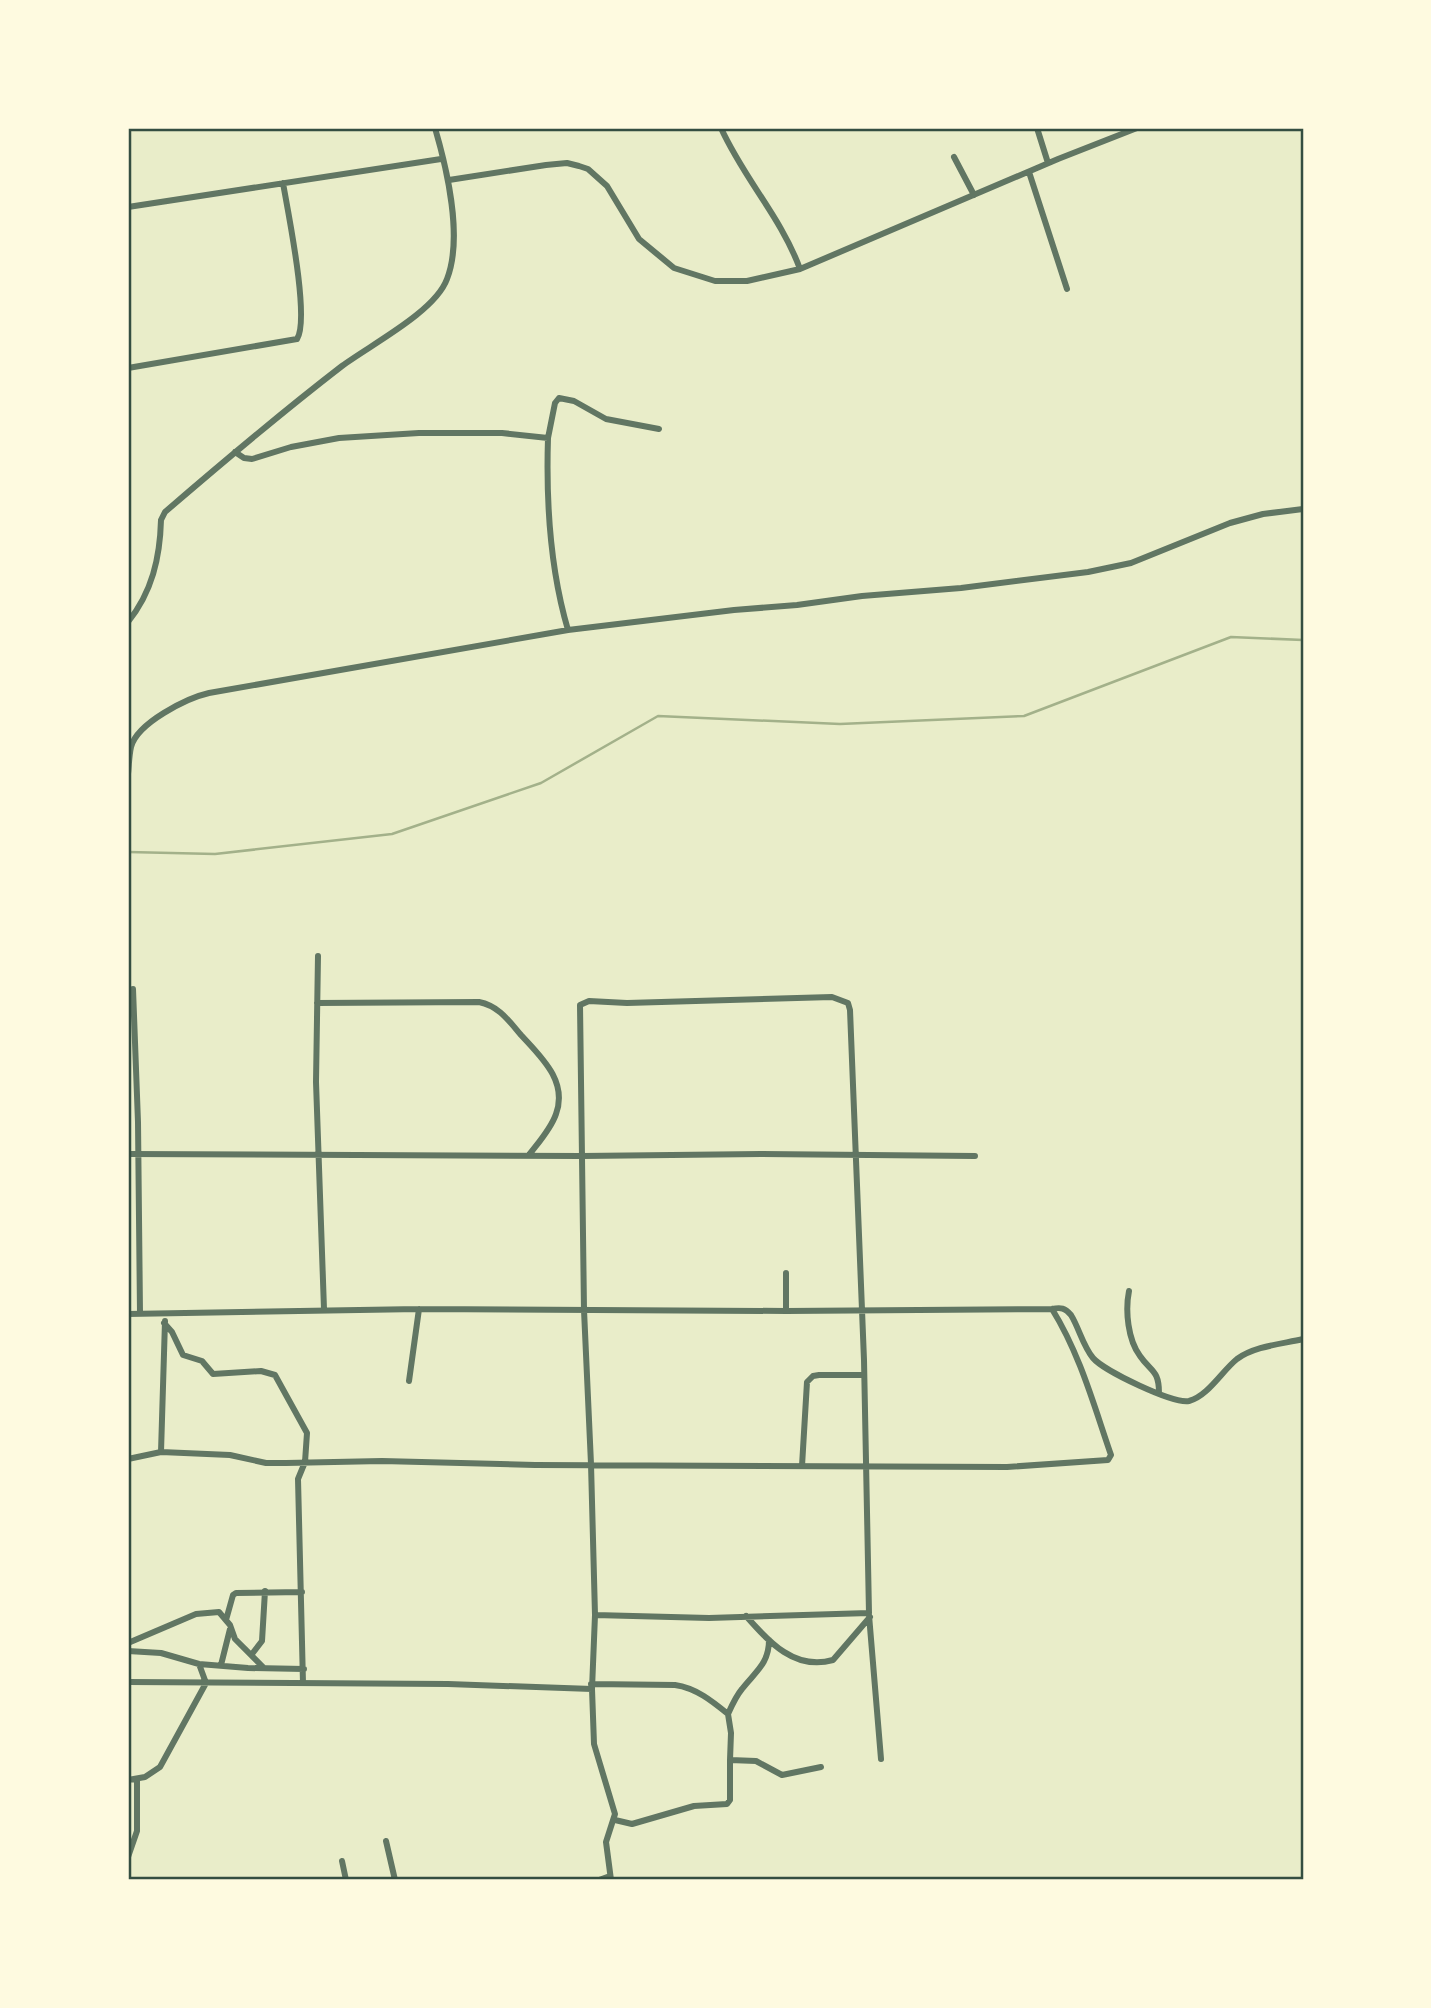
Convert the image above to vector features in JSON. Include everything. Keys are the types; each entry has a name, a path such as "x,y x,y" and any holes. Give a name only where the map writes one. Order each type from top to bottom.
{"street":[{"path":"128,622 141,606 153,576 162,516 235,452 440,292 446,282 454,251 449,180 441,159 435,128"},
{"path":"721,128 734,157 788,240 800,269"},
{"path":"1037,128 1048,163"},
{"path":"449,180 567,163 588,169 607,186 639,239 674,268 692,275 726,281 747,281 800,269 1135,128"},
{"path":"954,157 974,195"},
{"path":"128,207 441,159"},
{"path":"1029,172 1067,289"},
{"path":"128,368 297,339 302,328 300,300 284,183"},
{"path":"568,630 550,529 547,482 548,438 555,402 559,398 575,401 606,419 659,429"},
{"path":"235,452 244,458 252,459 316,442 390,435 502,433 548,438"},
{"path":"128,774 129,745 168,709 197,695 568,630 734,610 1000,584 1088,572 1131,563 1230,523 1262,514 1303,509"},
{"path":"318,956 318,1153 324,1309"},
{"path":"133,989 140,1313"},
{"path":"599,1880 610,1878 606,1842 615,1814 594,1744 591,1687 595,1615 584,1310 579,1029 579,1008 582,1003 832,998 848,1003 861,1309 869,1615 881,1759"},
{"path":"317,1003 479,1002 494,1007 540,1055 555,1076 559,1090 556,1115 529,1155"},
{"path":"128,1154 582,1156 761,1153 975,1156"},
{"path":"786,1273 786,1311"},
{"path":"1129,1292 1129,1324 1133,1343 1138,1354 1158,1376 1159,1393"},
{"path":"128,1314 324,1309 786,1311 1052,1310 1059,1307 1067,1310 1093,1359 1115,1374 1181,1401 1191,1400 1204,1391 1237,1359 1248,1353 1303,1339"},
{"path":"409,1381 419,1309"},
{"path":"128,1459 161,1452 230,1455 266,1463 1007,1467 1109,1459 1111,1455 1067,1334 1052,1310"},
{"path":"161,1452 166,1312"},
{"path":"164,1323 172,1332 183,1355 202,1361 213,1374 261,1371 275,1375 307,1433 305,1462 298,1479 303,1683"},
{"path":"802,1466 807,1382 813,1376 819,1375 863,1375"},
{"path":"252,1654 262,1641 265,1591"},
{"path":"226,1620 234,1594 302,1592"},
{"path":"128,1643 196,1614 219,1612 231,1628 233,1637 264,1668"},
{"path":"595,1615 869,1615"},
{"path":"746,1616 769,1640 792,1658 827,1662 834,1660 869,1615"},
{"path":"221,1665 231,1628"},
{"path":"615,1820 632,1824 694,1806 727,1804 730,1800 731,1733 728,1714 744,1686 762,1668 767,1657 769,1640"},
{"path":"128,1651 161,1653 199,1664 304,1668"},
{"path":"128,1780 151,1774 166,1760 206,1683 199,1664"},
{"path":"128,1682 686,1686 728,1714"},
{"path":"730,1760 756,1761 782,1775 821,1767"},
{"path":"128,1857 138,1832 137,1779"},
{"path":"386,1841 394,1880"},
{"path":"342,1861 346,1880"}],"waterway":[{"path":"128,852 215,854 392,834 541,783 658,716 840,724 1024,716 1231,637 1303,640"}]}
